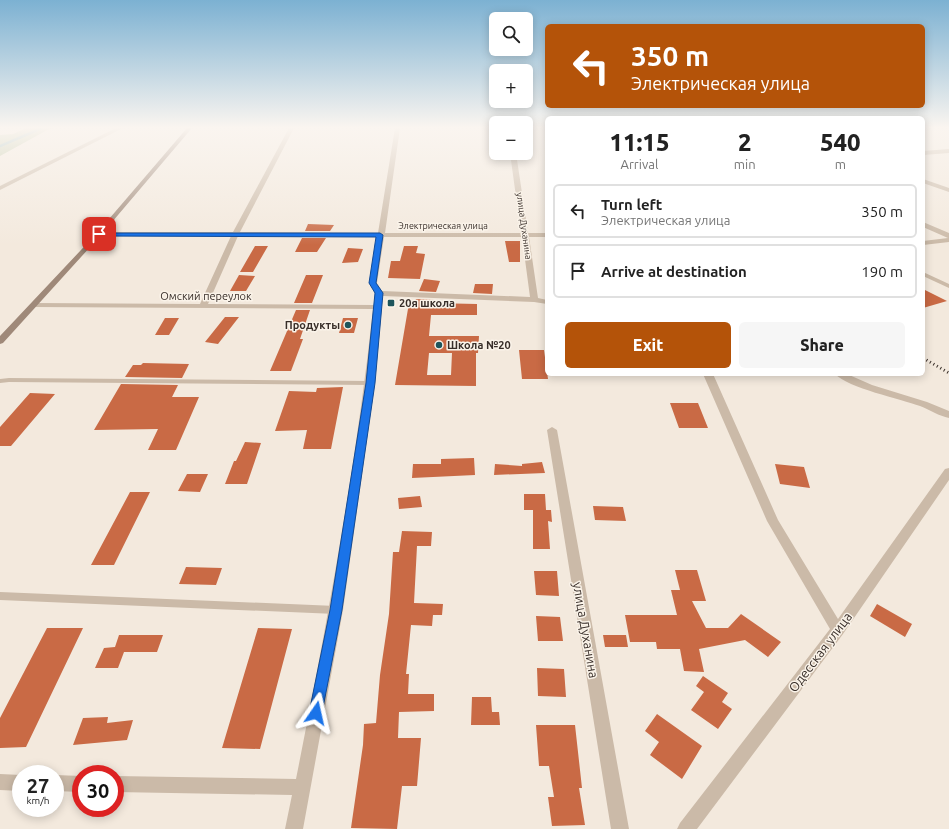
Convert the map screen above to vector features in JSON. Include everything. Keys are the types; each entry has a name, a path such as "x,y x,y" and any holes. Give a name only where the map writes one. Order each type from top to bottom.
{"street":[{"path":"0,188 43,167"},
{"path":"0,341 99,234 157,167"},
{"path":"202,307 235,235 271,167"},
{"path":"294,829 336,610 370,383 379,293 372,283 391,167"},
{"name":"улица Духанина","path":"515,167 534,300"},
{"path":"925,182 949,190"},
{"path":"925,225 949,236"},
{"name":"Электрическая улица","path":"99,234 545,235"},
{"path":"925,243 949,240"},
{"path":"379,293 545,302"},
{"name":"Омский переулок","path":"34,305 378,307"},
{"path":"709,376 773,521 838,630"},
{"path":"843,376 855,383 879,392 922,404 949,415"},
{"name":"улица Духанина","path":"552,430 620,829"},
{"name":"Одесская улица","path":"686,829 838,630 949,472"},
{"path":"0,782 12,783"},
{"path":"124,784 302,787"}],"lane":[{"path":"925,275 949,286"},
{"path":"0,381 370,383"},
{"path":"0,596 336,610"}],"building":[{"path":"308,224 334,225 330,231 305,231"},
{"path":"302,238 326,238 317,252 295,252"},
{"path":"505,241 520,241 520,262 509,262"},
{"path":"255,246 268,246 253,272 240,272"},
{"path":"404,246 418,246 416,253 425,254 420,279 388,278 391,261 400,261"},
{"path":"348,248 363,249 358,262 342,263"},
{"path":"239,275 255,276 246,291 230,291"},
{"path":"306,275 323,275 312,303 294,303"},
{"path":"424,279 440,281 436,292 419,291"},
{"path":"475,284 493,284 492,294 473,293"},
{"path":"925,290 947,301 925,307"},
{"path":"416,299 434,300 432,303 477,304 477,315 431,315 429,336 479,336 478,353 476,353 476,386 395,385 409,303 414,303","holes":["429,353 452,353 451,375 427,375"]},
{"path":"296,310 310,310 300,339 303,339 291,371 270,371"},
{"path":"225,317 239,317 218,344 205,342"},
{"path":"165,318 179,318 169,335 155,335"},
{"name":"Продукты","path":"343,318 358,318 354,333 339,333"},
{"path":"519,350 544,350 545,376 548,376 548,379 522,379"},
{"path":"143,363 189,364 182,378 125,377 133,365 141,365"},
{"path":"121,384 178,385 172,397 199,397 176,450 148,450 158,429 94,430"},
{"path":"343,387 331,449 303,449 307,430 275,431 289,391 316,392 317,388"},
{"path":"30,393 55,394 11,446 0,446 0,427"},
{"path":"670,403 698,403 708,428 679,428"},
{"path":"245,442 261,443 247,484 225,484 234,461 236,461"},
{"path":"474,458 475,475 412,478 413,464 441,464 441,459"},
{"path":"542,462 545,473 494,475 495,464 522,466 522,464"},
{"path":"775,464 804,467 810,488 780,484"},
{"path":"187,474 208,474 200,492 178,491"},
{"path":"130,492 150,492 114,565 91,565"},
{"path":"524,494 545,494 546,510 551,510 552,522 548,521 550,549 533,549 533,510 524,510"},
{"path":"420,496 422,507 399,509 398,498"},
{"path":"593,506 623,507 626,521 595,520"},
{"path":"402,531 432,532 431,546 417,546 414,603 443,604 442,615 433,615 432,626 411,625 406,674 409,674 408,694 434,694 434,711 399,712 398,738 421,738 417,786 402,786 397,829 351,828 363,745 364,724 376,723 380,675 389,614 393,552 399,552"},
{"path":"186,567 222,568 216,585 179,584"},
{"path":"675,570 697,570 706,601 692,601 706,628 728,628 741,614 781,642 768,657 745,640 699,649 704,672 684,671 680,649 657,649 656,642 630,642 625,615 677,615 671,590 680,590"},
{"path":"534,571 557,571 559,596 536,595"},
{"path":"877,604 912,624 905,637 870,616"},
{"path":"536,616 560,617 563,641 538,641"},
{"path":"47,628 83,628 26,747 0,748 0,718"},
{"path":"258,628 292,629 260,749 222,748"},
{"path":"119,635 163,635 157,652 124,652 118,668 95,668 104,648 115,647"},
{"path":"603,635 626,635 628,647 605,647"},
{"path":"537,668 564,669 566,697 538,696"},
{"path":"703,676 728,693 722,702 732,709 718,729 691,710 704,692 696,686"},
{"path":"472,697 491,697 492,712 499,712 500,725 471,725"},
{"path":"657,714 702,746 682,779 650,755 659,742 645,731"},
{"path":"108,717 107,723 133,720 127,740 73,745 83,718"},
{"path":"536,725 575,725 582,788 579,788 585,825 552,826 548,797 554,797 549,766 539,766"}],"railway":[{"path":"925,359 949,373"}],"place":[{"name":"20я школа","path":"391,303"},
{"name":"Продукты","path":"348,325"},
{"name":"Школа №20","path":"439,345"}],"route":[{"path":"99,234 380,235 372,283 379,293 370,383 336,610 316,713"}]}
